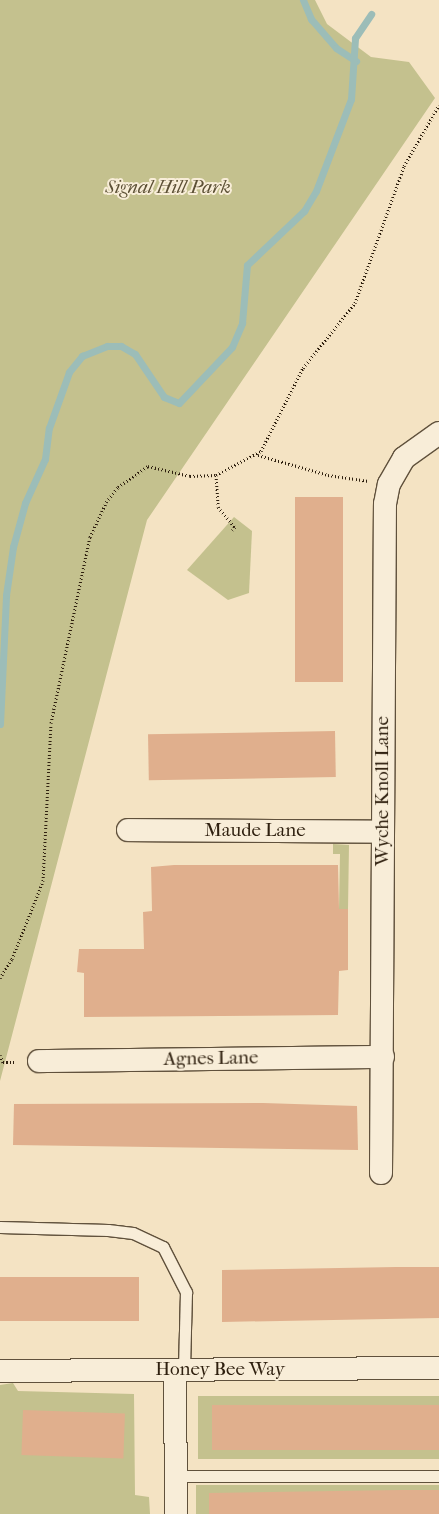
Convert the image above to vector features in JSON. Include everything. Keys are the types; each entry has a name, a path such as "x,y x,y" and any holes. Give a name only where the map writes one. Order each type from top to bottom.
{"street":[{"name":"Wyche Knoll Lane","path":"381,1173 385,504 390,484 404,458 439,433"},
{"name":"Maude Lane","path":"128,830 383,832"},
{"name":"Agnes Lane","path":"39,1061 382,1057"},
{"name":"Honey Bee Way","path":"0,1371 439,1368"},
{"path":"176,1514 180,1370"}],"lane":[{"path":"0,1227 108,1230 133,1233 164,1247 186,1292 180,1370"},
{"path":"176,1476 439,1476"}],"path":[{"path":"0,978 12,960 43,880 51,723 90,537 106,502 118,487 148,466 190,476 216,476 258,454 303,368 355,303 367,274 404,166 439,105"},
{"path":"258,454 328,475 390,484"},
{"path":"216,476 218,507 235,527 232,530"}],"green space":[{"name":"Signal Hill Park","path":"0,0 315,0 327,24 371,57 409,62 435,98 147,520 0,1081"},
{"path":"234,517 252,531 249,593 228,600 187,570"},
{"path":"333,844 349,845 348,909 339,909 340,854 333,854"},
{"path":"13,1383 18,1391 134,1394 135,1495 149,1497 150,1514 0,1514 0,1385"},
{"path":"198,1396 439,1396 439,1459 198,1459"},
{"path":"196,1485 439,1485 439,1514 196,1514"}],"building":[{"path":"295,497 343,497 343,682 295,682"},
{"path":"335,731 336,777 149,780 148,734"},
{"path":"174,865 338,865 339,909 348,909 348,970 339,971 338,1015 84,1017 84,973 77,972 79,949 144,949 143,912 152,911 151,867"},
{"path":"263,1103 357,1106 358,1150 13,1145 14,1104"},
{"path":"439,1267 439,1318 222,1322 222,1270"},
{"path":"0,1277 139,1277 139,1321 0,1321"},
{"path":"212,1405 439,1405 439,1450 212,1450"},
{"path":"23,1410 125,1414 123,1459 21,1455"},
{"path":"439,1490 439,1514 209,1514 209,1493"}],"waterway":[{"path":"303,0 311,19 336,48 356,61"},
{"path":"0,724 6,595 13,547 25,503 45,459 49,428 69,372 82,356 107,346 121,346 135,354 164,397 179,403 232,347 242,323 247,265 304,211 316,191 351,99 355,38 371,14"}]}
